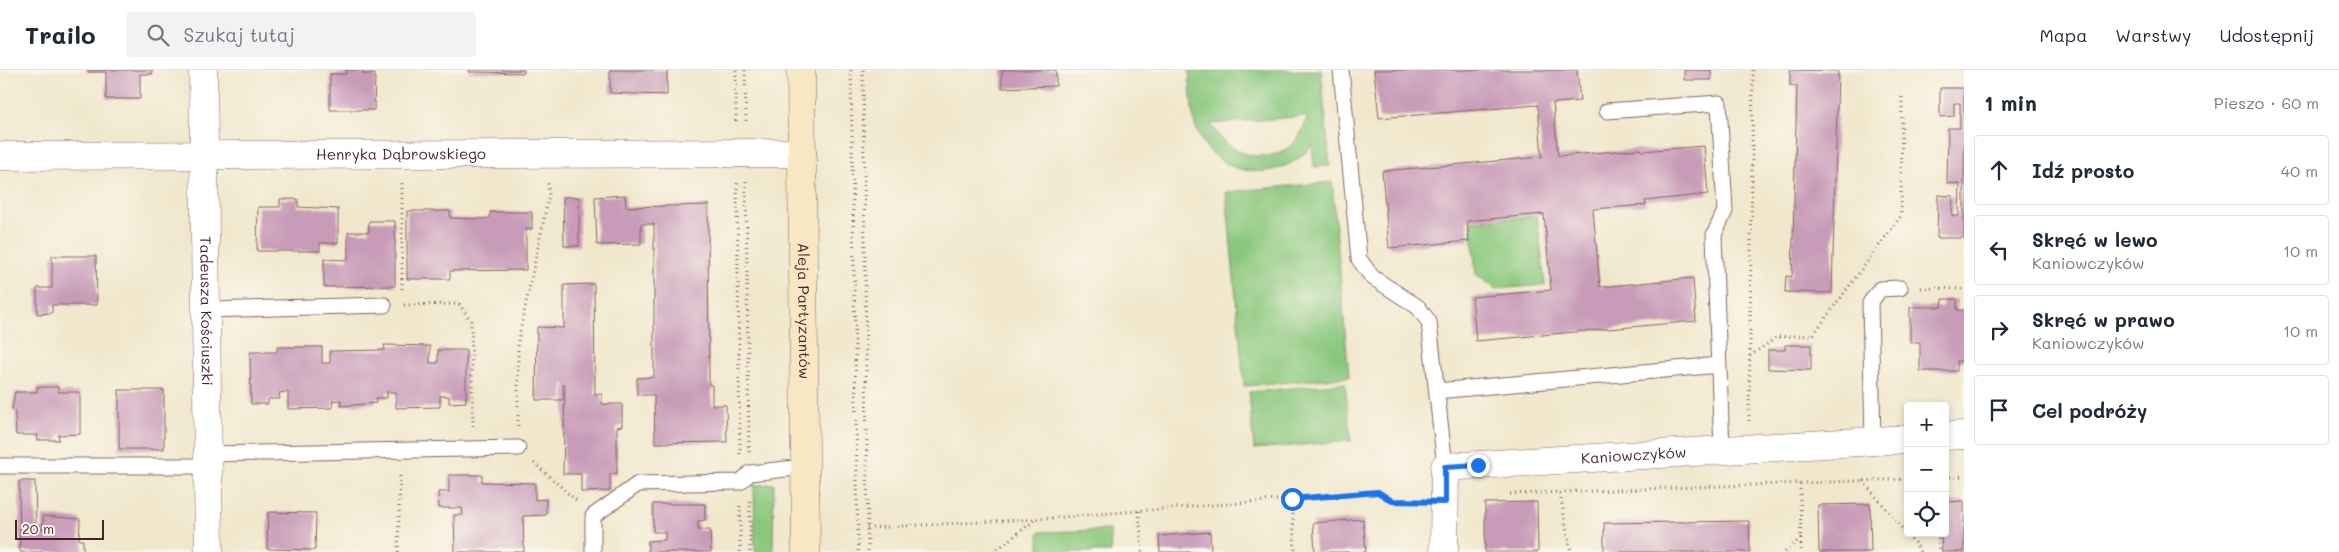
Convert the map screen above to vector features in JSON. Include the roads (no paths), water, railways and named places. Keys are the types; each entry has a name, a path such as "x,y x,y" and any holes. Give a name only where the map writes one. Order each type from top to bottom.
{"main road":[{"name":"Aleja Partyzantów","path":"801,70 806,552"}],"street":[{"name":"Tadeusza Kościuszki","path":"202,70 209,552"},
{"name":"Henryka Dąbrowskiego","path":"0,156 802,153"},
{"path":"1949,436 1964,435"},
{"name":"Kaniowczyków","path":"1445,467 1904,438"},
{"path":"1444,552 1445,467"}],"lane":[{"path":"1342,70 1359,259 1372,277 1418,307 1429,322 1445,467"},
{"path":"1607,111 1719,103 1725,211 1714,235 1722,450"},
{"path":"1873,440 1870,303 1880,289 1900,288"},
{"path":"205,310 384,305"},
{"path":"1437,391 1719,365"},
{"path":"0,466 207,460 400,450 518,448"},
{"path":"593,552 593,516 638,484 745,477 804,467"}]}
